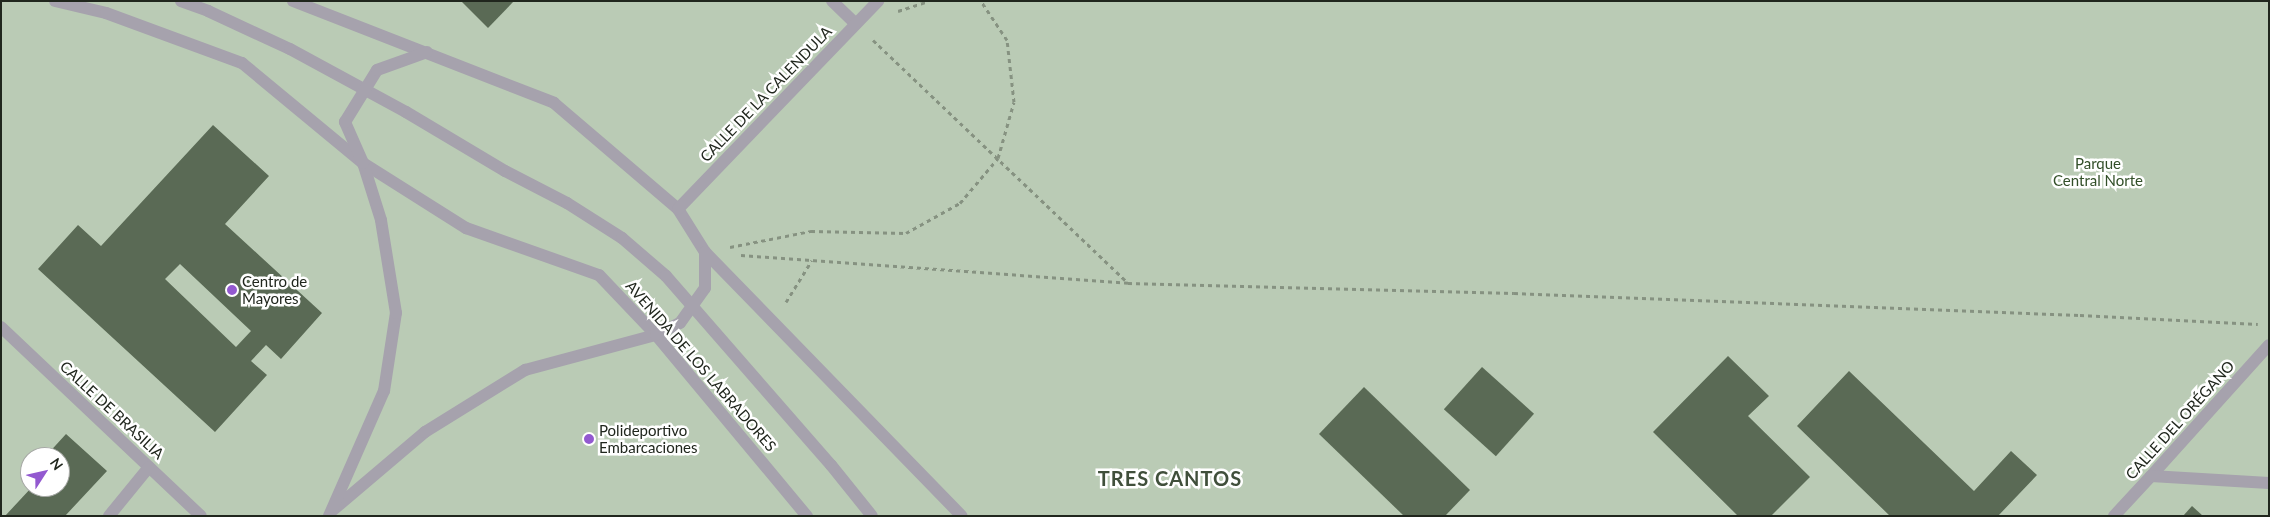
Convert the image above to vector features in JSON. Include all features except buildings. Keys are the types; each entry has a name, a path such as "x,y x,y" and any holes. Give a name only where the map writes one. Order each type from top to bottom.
{"street":[{"name":"AVENIDA DE LOS LABRADORES","path":"55,1 106,13 242,63 363,163 466,228 599,275 656,334 807,516"},
{"path":"181,1 208,11 290,49 365,89 505,171 567,203 622,238 666,276 693,305 831,465 872,516"},
{"path":"293,1 554,103 678,209 705,252 962,516"},
{"path":"832,1 856,24"},
{"name":"CALLE DE LA CALENDULA","path":"678,209 878,1"},
{"path":"330,514 384,391 396,314 381,220 363,163 345,122 377,70 427,52"},
{"path":"330,514 426,432 525,370 656,334 680,323 705,288 705,252"},
{"name":"CALLE DE BRASILIA","path":"1,327 201,516"},
{"name":"CALLE DEL ORÉGANO","path":"2114,516 2269,345"},
{"path":"109,516 149,467"},
{"path":"2151,476 2269,483"}],"path":[{"path":"705,252 811,231 906,233 960,203 998,158 1014,102 1007,40 981,1"},
{"path":"856,24 1128,282"},
{"path":"705,252 1128,282 1594,296 2259,324"}],"green space":[{"name":"Parque Central Norte","path":"1,1 2269,1 2269,516 1,516"}],"place":[{"name":"Centro de Mayores","path":"232,290"},
{"name":"Polideportivo Embarcaciones","path":"589,439"}],"district":[{"name":"TRES CANTOS","path":"1170,478"}]}
